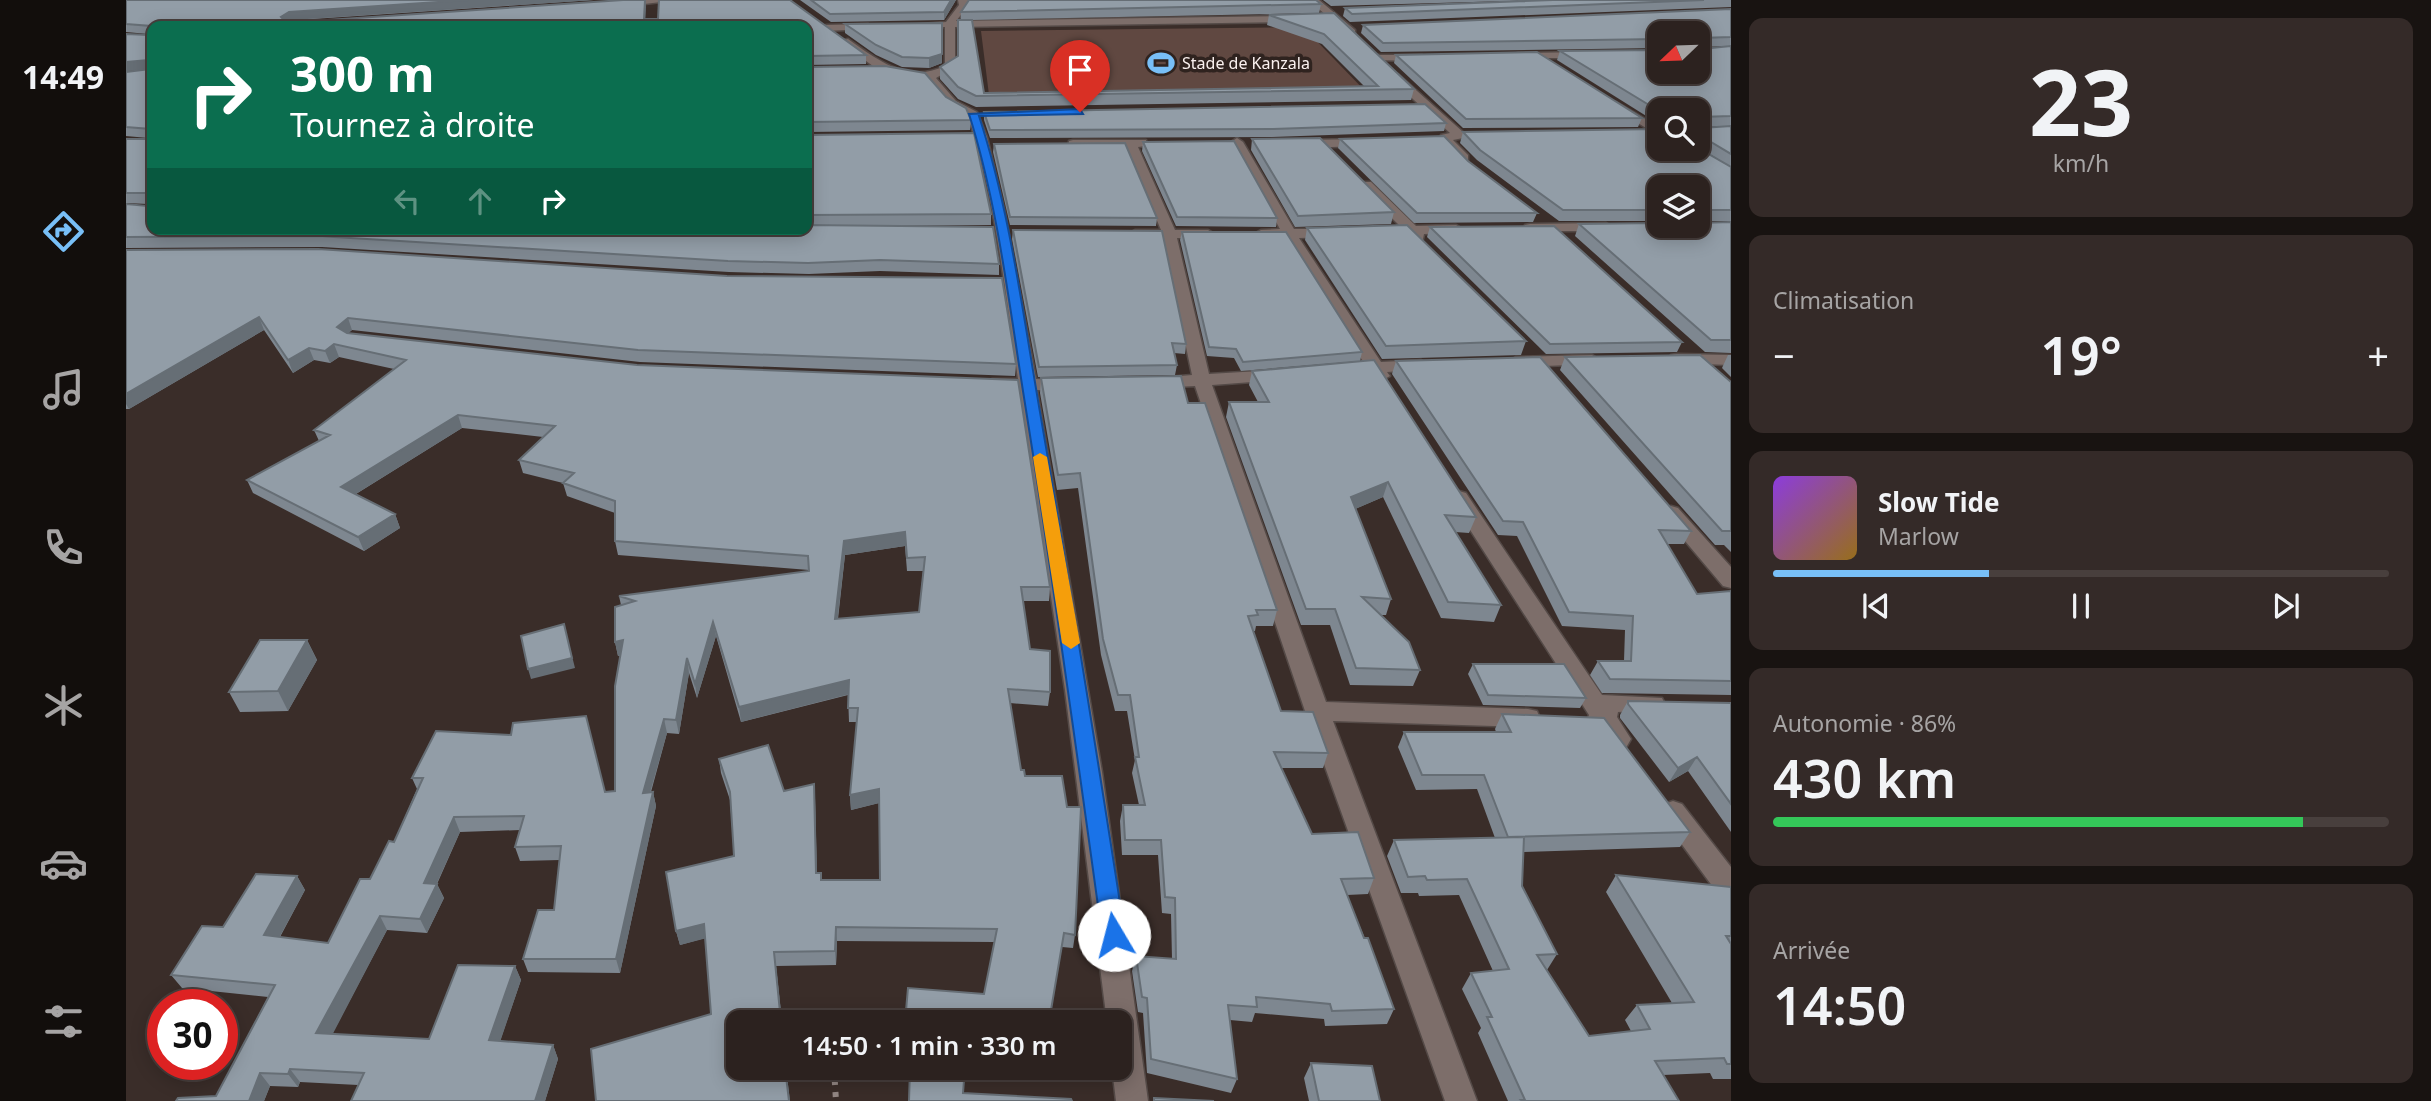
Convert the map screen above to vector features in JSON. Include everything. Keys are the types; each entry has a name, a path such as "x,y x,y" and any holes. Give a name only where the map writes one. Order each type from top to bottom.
{"street":[{"path":"602,5 673,0"},
{"path":"859,70 885,69 929,77 950,67 950,23 964,5 963,0"},
{"path":"1313,0 1340,19 1418,106 1452,137 1471,165"},
{"path":"653,14 654,2"},
{"path":"808,14 885,69"},
{"path":"909,25 1308,19"},
{"path":"826,28 881,26"},
{"path":"1511,56 1605,54"},
{"path":"1538,56 1560,70"},
{"path":"1376,58 1430,58"},
{"path":"929,77 952,103 978,110 1001,234 1005,283 1028,386 1071,640 1114,935 1132,1101"},
{"path":"1604,97 1647,125"},
{"path":"1632,133 1647,133"},
{"path":"1237,142 1290,234 1389,389"},
{"path":"1287,144 1378,142"},
{"path":"1130,143 1169,233 1202,382 1317,711 1461,1101"},
{"path":"1063,144 1157,143"},
{"path":"1324,145 1430,248"},
{"path":"1533,212 1574,247"},
{"path":"1515,229 1618,227"},
{"path":"1371,231 1476,229"},
{"path":"1250,234 1344,232"},
{"path":"1117,234 1223,234"},
{"path":"1676,340 1713,374"},
{"path":"1522,342 1558,382"},
{"path":"1502,362 1605,360"},
{"path":"1657,360 1731,360"},
{"path":"1335,370 1438,364"},
{"path":"1135,383 1202,382 1295,374"},
{"path":"972,384 1081,384"},
{"path":"1448,481 1604,721 1628,752"},
{"path":"1658,497 1731,581"},
{"path":"1604,721 1606,703 1676,705"},
{"path":"1317,711 1549,719"},
{"path":"1576,720 1604,721"},
{"path":"1659,794 1731,889"}],"path":[{"path":"835,1080 836,1101"}],"shaded area":[{"name":"Stade de Kanzala","path":"1303,27 1370,96 990,103 981,31"}],"building":[{"path":"126,0 468,0 289,12 281,17 284,20 327,20 623,0 645,0 644,19 658,19 659,0 790,0 866,55 812,56 812,21 147,21 147,26 126,24"},
{"path":"811,0 951,0 944,12 830,14"},
{"path":"969,0 1316,0 1321,4 961,12"},
{"path":"1553,0 1704,0 1352,14 1345,8"},
{"path":"1731,9 1731,37 1710,38 1710,21 1647,21 1647,39 1383,43 1363,25"},
{"path":"1334,13 1414,89 976,96 958,87 940,67 958,56 958,20 972,20 984,93 1378,86 1324,34 1269,15"},
{"path":"942,23 942,54 929,58 902,57 876,45 845,24"},
{"path":"126,34 147,35 147,60 126,62"},
{"path":"1731,46 1731,116 1710,117 1710,98 1647,98 1647,104 1560,51 1647,50 1647,84 1710,84 1710,48"},
{"path":"1537,52 1642,118 1466,119 1396,55"},
{"path":"885,66 925,73 946,97 966,108 971,120 812,122 812,67"},
{"path":"147,69 147,129 126,127 126,72"},
{"path":"1425,104 1446,123 1273,129 990,130 984,112"},
{"path":"1731,126 1731,154 1710,141 1710,127"},
{"path":"1647,129 1647,161 1710,161 1710,155 1731,167 1731,210 1710,210 1710,175 1647,175 1647,210 1563,210 1480,150 1463,132"},
{"path":"974,133 991,214 812,215 812,135"},
{"path":"1444,136 1468,161 1537,213 1417,213 1340,139"},
{"path":"1320,138 1394,212 1298,216 1252,139"},
{"path":"126,139 147,139 147,193 126,193"},
{"path":"1234,141 1277,218 1177,217 1143,142"},
{"path":"1125,143 1157,218 1010,217 994,144"},
{"path":"126,204 147,206 147,235 812,235 812,225 993,227 999,264 880,260 808,263 728,261 318,236 126,237"},
{"path":"1731,222 1731,340 1711,340 1579,224 1647,223 1647,238 1710,238 1710,223"},
{"path":"1407,225 1526,341 1386,346 1307,228"},
{"path":"1554,226 1682,342 1550,344 1430,227"},
{"path":"1013,230 1162,231 1186,344 1172,343 1177,365 1039,367"},
{"path":"1182,232 1286,232 1362,352 1243,362 1236,349 1209,347"},
{"path":"318,249 727,276 1002,278 1016,364 638,350 348,318 337,327 347,333 637,365 1018,380 1050,587 1021,587 1030,649 1050,651 1050,692 1008,689 1021,770 1024,770 1025,776 1062,776 1067,807 1081,807 1075,935 1064,933 1051,1010 906,1010 908,988 984,994 997,929 836,927 835,951 774,952 780,1010 726,1010 726,1080 786,1080 789,1101 596,1101 591,1049 711,1014 704,924 676,931 666,872 734,856 730,792 719,759 768,745 784,791 814,784 816,873 821,873 821,880 880,880 879,789 850,795 858,708 848,708 849,680 739,707 713,622 695,684 687,658 676,720 664,719 643,793 653,792 616,959 523,959 538,910 554,910 561,846 515,847 524,816 454,817 424,883 437,884 420,919 380,916 316,1033 429,1039 458,965 515,966 489,1040 553,1045 535,1101 351,1101 364,1073 290,1069 288,1074 260,1073 249,1101 176,1101 178,1098 216,1096 225,1080 238,1080 238,1055 275,985 171,975 202,926 223,927 256,874 297,876 264,935 328,943 360,879 370,879 389,841 394,842 423,778 412,778 436,731 511,735 513,723 586,716 605,792 615,791 615,686 623,640 615,642 615,607 635,601 619,596 809,571 808,556 615,541 615,501 563,483 574,473 519,460 555,426 458,415 341,487 395,514 358,537 247,480 330,435 314,430 406,360 334,344 325,351 309,348 288,360 259,317 126,394 126,250","holes":["905,532 907,558 925,557 919,612 835,619 844,541"]},
{"path":"1700,355 1731,382 1731,531 1722,531 1565,357"},
{"path":"1540,357 1691,531 1659,530 1697,594 1731,591 1731,681 1610,679 1598,661 1631,661 1633,616 1569,612 1523,522 1503,521 1396,361"},
{"path":"1374,360 1476,517 1445,515 1501,605 1448,602 1388,482 1351,497 1391,599 1362,597 1409,642 1420,670 1356,668 1335,609 1306,609 1229,402 1269,402 1252,371"},
{"path":"1181,376 1188,403 1205,403 1277,610 1256,610 1258,615 1248,616 1281,711 1313,712 1328,753 1274,752 1312,834 1358,832 1374,878 1341,879 1364,938 1368,938 1394,1009 1332,1011 1330,1004 1256,997 1257,1007 1228,1005 1237,1079 1151,1059 1147,998 1142,997 1136,956 1176,959 1175,898 1165,897 1161,840 1125,840 1123,805 1145,805 1135,757 1139,757 1130,695 1118,695 1103,639 1080,473 1058,475 1041,378"},
{"path":"564,624 572,658 528,669 521,636"},
{"path":"260,640 307,640 278,691 229,692"},
{"path":"1473,664 1564,664 1586,698 1488,695"},
{"path":"1628,701 1731,703 1731,804 1697,757 1678,768"},
{"path":"1502,714 1604,718 1690,832 1508,837 1484,775 1422,775 1404,732 1511,732"},
{"path":"1524,837 1522,886 1557,954 1537,955 1589,1036 1650,1029 1637,1005 1694,1002 1616,875 1731,887 1731,936 1726,936 1731,944 1731,1064 1727,1064 1724,1058 1655,1061 1679,1101 1521,1100 1525,1100 1487,1017 1492,1017 1471,973 1509,969 1467,879 1427,880 1425,876 1408,877 1394,840"},
{"path":"1311,1063 1372,1066 1380,1101 1319,1101"},
{"path":"910,1080 964,1080 963,1093 1072,1101 909,1101"},
{"path":"1154,1098 1214,1101 1154,1101"}],"slow traffic":[{"path":"1040,457 1071,643"}],"place":[{"name":"Stade de Kanzala","path":"1161,63"}],"route":[{"path":"1080,112 974,114 984,145 1012,283 1067,613 1114,935"}]}
